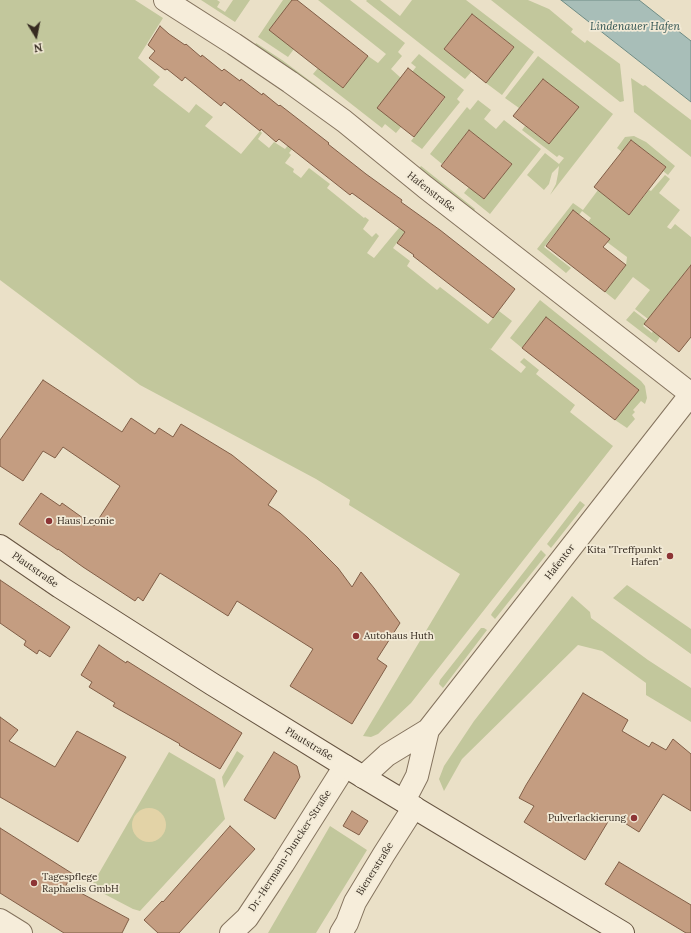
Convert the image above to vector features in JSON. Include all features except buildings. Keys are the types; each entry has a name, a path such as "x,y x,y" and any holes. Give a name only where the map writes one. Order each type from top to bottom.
{"street":[{"name":"Hafenstraße","path":"165,0 234,44 344,121 420,183 691,394"},
{"name":"Hafentor","path":"354,771 387,755 428,730 691,394"},
{"name":"Plautstraße","path":"0,546 60,587 212,684 623,933"},
{"name":"Hafentor","path":"409,804 418,776 428,730"},
{"name":"Dr.-Hermann-Duncker-Straße","path":"231,933 247,918 283,864 354,771"},
{"name":"Bienerstraße","path":"341,933 347,923 355,902 384,854 409,804"},
{"path":"0,920 21,933"}],"green space":[{"path":"0,0 135,0 163,18 138,58 160,77 153,85 189,113 196,104 213,117 205,126 241,154 260,131 262,133 258,139 269,148 274,142 285,149 293,139 297,143 289,153 291,155 285,163 294,169 293,172 301,178 309,168 330,184 327,188 364,218 365,217 369,220 363,229 372,237 376,233 379,236 367,253 374,258 408,217 413,221 393,248 410,261 407,266 437,290 440,287 488,324 499,311 512,321 491,349 489,348 521,373 526,367 520,362 524,358 539,370 536,374 575,405 570,412 613,446 411,703 378,734 371,737 363,736 460,574 349,505 350,500 316,479 140,385 0,280"},
{"path":"201,0 217,0 220,2 217,7 225,12 233,0 250,0 235,22"},
{"path":"283,0 292,0 294,49 288,57 258,37"},
{"path":"318,0 350,0 405,43 398,52 402,56 391,69 401,78 401,127 396,133 385,124 382,128 313,74 318,68 343,88 368,56 378,63 386,54"},
{"path":"380,0 400,16 412,0 466,0 534,52 502,95 486,83 514,47 472,14 444,49 472,71 465,79 366,1"},
{"path":"491,0 528,0 549,9 573,29 571,32 585,43 587,40 620,64 624,101 620,102"},
{"path":"256,43 321,89 317,93 253,48"},
{"path":"419,54 464,90 457,99 460,102 422,149 411,141 445,98 412,72 416,67 411,63"},
{"path":"538,56 613,114 550,195 556,184 559,166 552,173 549,184 544,190 527,175 545,153 559,164 564,158 559,155 557,157 522,130 525,126 549,144 578,107 543,79 519,108 505,98"},
{"path":"631,78 643,86 645,85 691,120 691,157 634,112"},
{"path":"478,100 491,110 484,119 496,129 504,120 541,149 490,214 464,193 469,187 484,199 512,164 469,130 442,164 430,154 467,107 470,110"},
{"path":"634,136 646,142 675,166 668,175 663,171 666,167 631,140 622,152 617,148 625,137"},
{"path":"421,166 475,209 472,214 417,171"},
{"path":"665,175 670,179 659,193 680,210 667,227 671,229 675,224 691,237 691,265 648,319 635,309 650,290 633,277 615,300 605,292 626,265 627,257 607,242 588,222 591,218 582,211 579,215 573,211 544,247 571,268 566,273 537,249 573,203 583,210 598,190 629,215 649,190 651,191"},
{"path":"540,300 641,381 645,386 647,398 645,404 641,401 633,410 635,412 632,415 635,419 627,428 615,420 638,389 546,318 522,348 510,338"},
{"path":"634,311 647,321 643,326 652,333 653,331 660,337 656,343 626,320"},
{"path":"580,501 585,505 551,548 547,544"},
{"path":"541,550 546,555 495,619 491,615 492,613"},
{"path":"627,585 691,629 691,654 613,598"},
{"path":"572,596 590,612 591,618 648,660 691,688 691,722 646,695 646,683 602,651 578,645 462,759 444,791 439,779 444,766 474,721"},
{"path":"481,628 487,630 443,688 439,684 440,680"},
{"path":"237,751 244,756 224,788 222,777"},
{"path":"169,752 215,779 225,819 140,911 133,909 91,887"},
{"path":"330,826 367,850 316,933 268,933"}],"sand":[{"path":"146,808 152,808 161,813 165,819 165,831 161,837 152,842 146,842 137,837 132,828 132,822 137,813"}],"water":[{"name":"Lindenauer Hafen","path":"561,0 639,0 691,41 691,102"}],"place":[{"name":"Haus Leonie","path":"49,521"},
{"name":"Kita \"Treffpunkt Hafen\"","path":"670,556"},
{"name":"Autohaus Huth","path":"356,636"},
{"name":"Pulverlackierung","path":"634,818"},
{"name":"Tagespflege Raphaelis GmbH","path":"34,883"}]}
